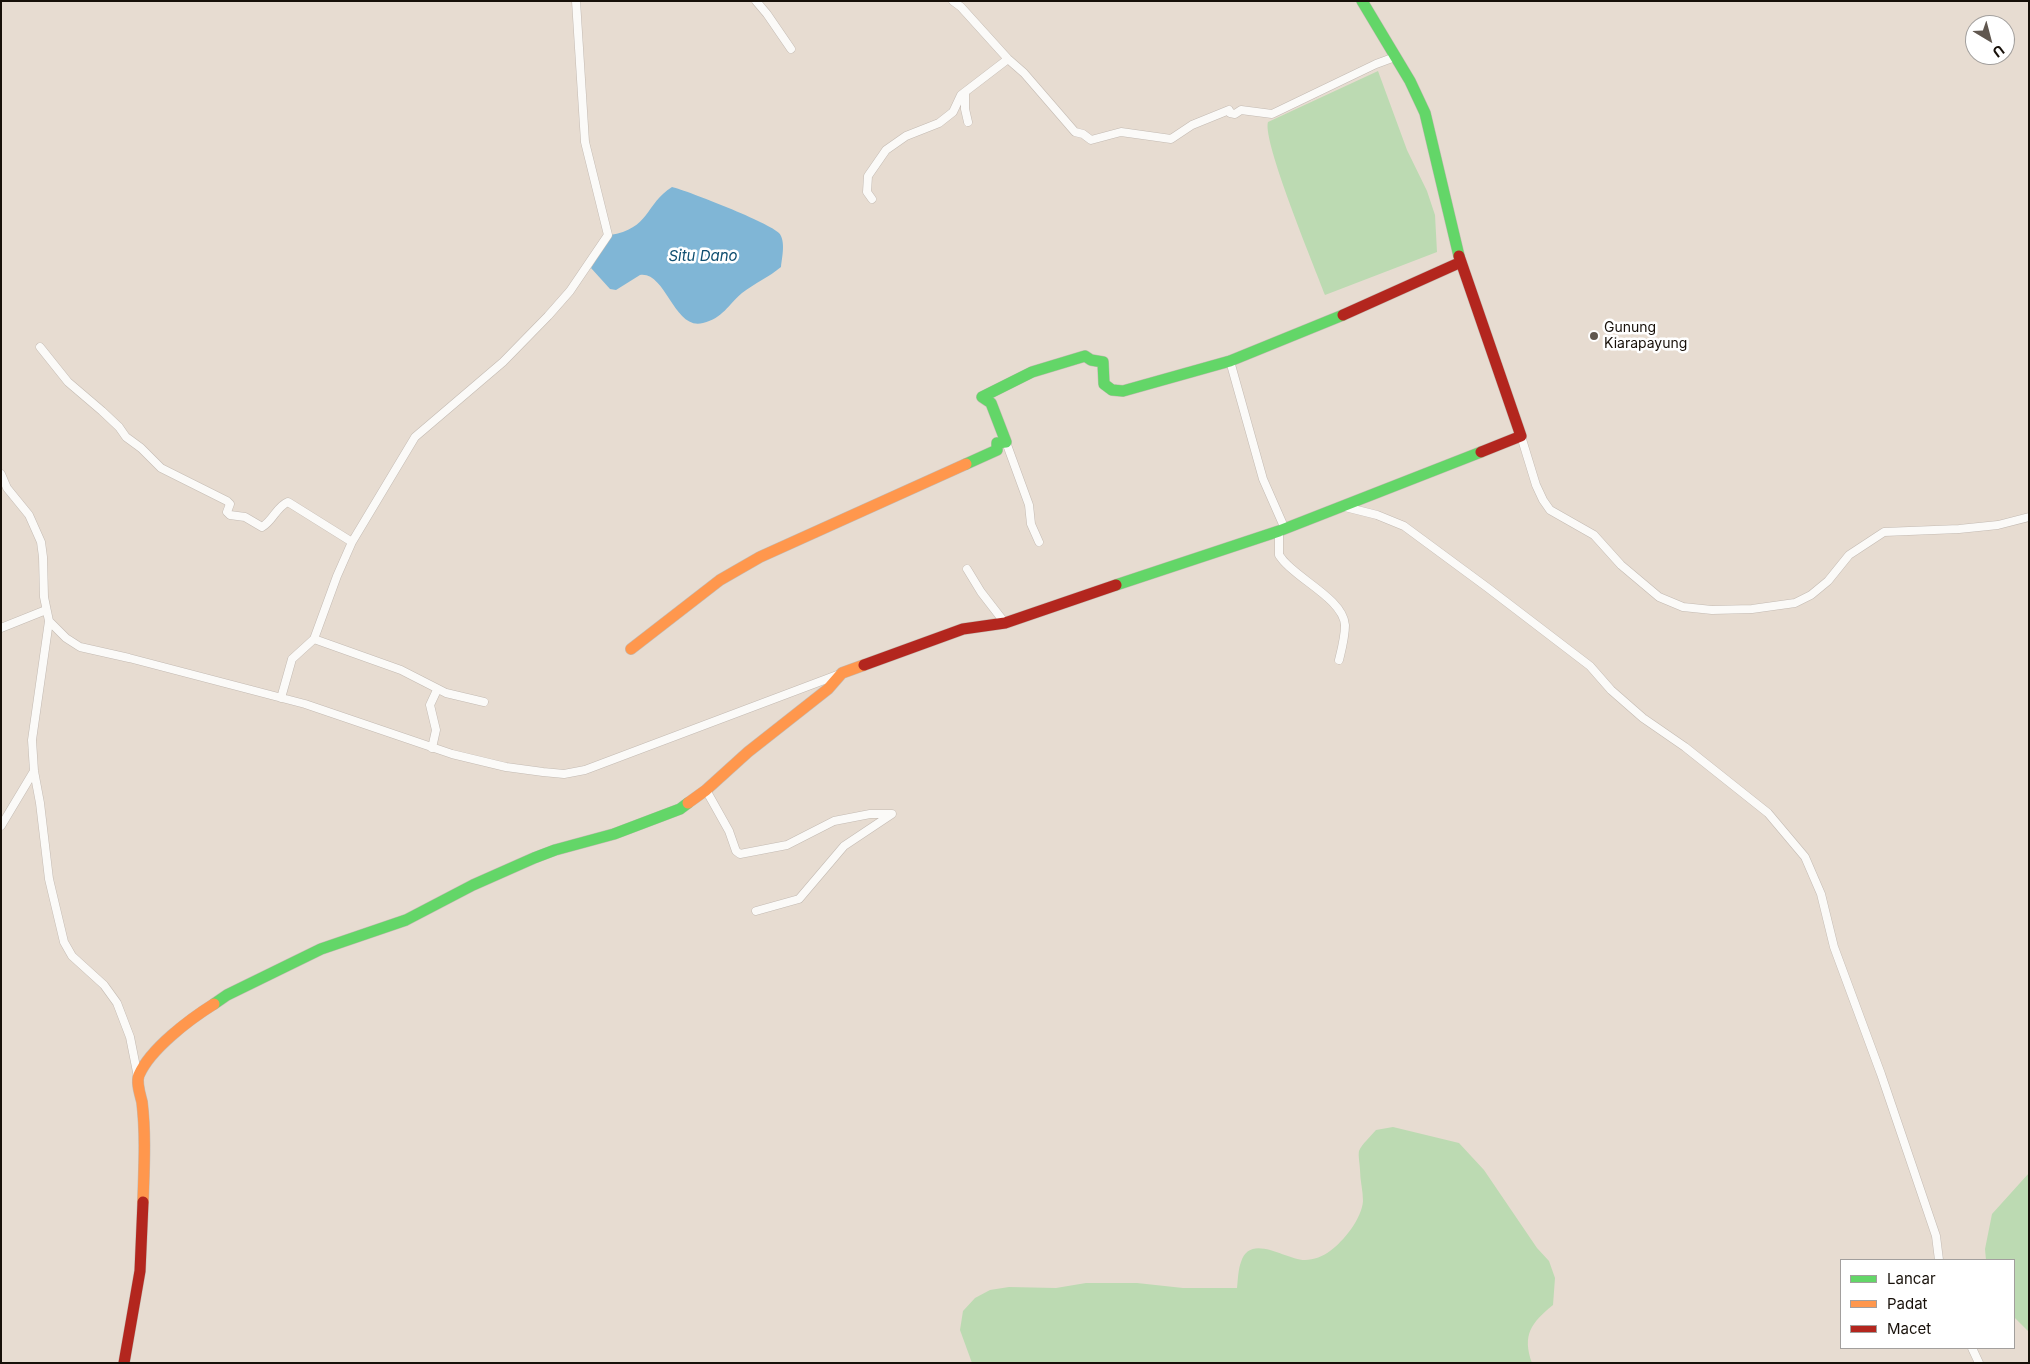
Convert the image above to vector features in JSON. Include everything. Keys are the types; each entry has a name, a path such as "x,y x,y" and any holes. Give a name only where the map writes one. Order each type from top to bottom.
{"street":[{"path":"281,698 292,659 314,639 337,576 352,542 415,437 503,362 548,316 570,291 608,235 584,142 576,1"},
{"path":"756,1 768,14 792,49"},
{"path":"953,1 961,7 1008,59 1024,73 1076,132 1092,140 1121,132 1171,139 1192,125 1229,110 1230,113 1236,114 1242,110 1272,114 1376,64 1395,57"},
{"path":"961,7 968,1"},
{"path":"1362,1 1410,81 1425,113 1461,262 1536,485 1543,500 1550,510 1594,535 1621,565 1659,597 1683,607 1712,610 1742,609 1795,603 1812,595 1828,582 1849,555 1884,532 1959,529 1998,525 2029,517"},
{"path":"872,198 867,192 868,176 886,150 906,136 939,123 952,112 961,95 1008,59"},
{"path":"965,92 965,109 968,122"},
{"path":"1039,542 1031,524 1030,505 991,403 982,397 1037,369 1085,356 1091,360 1103,362 1104,384 1118,392 1230,362 1320,325 1461,262"},
{"path":"40,347 68,382 102,411 126,437 141,448 156,464 227,501 230,504 227,512 230,515 245,517 262,528 268,524 282,504 288,502 352,542"},
{"path":"1230,362 1263,479 1282,530 1279,555 1334,604 1342,614 1345,626 1344,642 1339,660"},
{"path":"49,621 61,634 80,647 281,698 348,718 432,748 506,767 543,772 575,772 636,751 963,628 1005,623 1208,553 1282,530 1520,436"},
{"path":"631,649 720,580 760,557 997,450 997,443 1006,442"},
{"path":"1,474 8,488 29,515 41,542 46,610 49,621 32,740 34,771 50,879 64,942 72,956 104,985 116,1002 130,1037 143,1112 145,1156 140,1270 124,1363"},
{"path":"1341,506 1356,508 1412,530 1590,666 1611,690 1643,718 1686,747 1768,814 1805,857 1821,894 1834,947 1884,1082 1936,1236 1940,1259"},
{"path":"967,569 981,592 1005,623"},
{"path":"1,628 46,610"},
{"path":"314,639 401,670 437,690 454,696 484,702"},
{"path":"138,1078 154,1054 183,1025 219,1000 252,981 321,950 406,920 504,869 555,850 614,834 666,816 680,809 706,790 748,752 828,688 842,673"},
{"path":"432,748 436,730 430,705 437,690"},
{"path":"1,826 34,771"},
{"path":"706,790 729,831 736,852 740,854 787,845 834,821 870,814 892,814 844,846 800,899 756,911"},
{"path":"1972,1349 1979,1363"}],"green space":[{"path":"1378,71 1407,150 1427,191 1435,215 1437,252 1325,295 1281,178 1268,134 1268,122"},
{"path":"1393,1127 1459,1143 1484,1170 1537,1248 1549,1261 1555,1278 1553,1305 1539,1318 1530,1330 1528,1345 1532,1363 972,1363 960,1330 963,1311 975,1298 990,1290 1009,1287 1056,1288 1086,1283 1137,1283 1183,1288 1237,1288 1241,1262 1246,1253 1252,1249 1260,1248 1305,1260 1325,1255 1346,1235 1356,1222 1362,1208 1360,1148 1376,1130"},
{"path":"2029,1173 2029,1332 2015,1318 2015,1259 1986,1259 1985,1249 1992,1214"}],"water":[{"name":"Situ Dano","path":"672,187 761,222 779,233 782,240 781,267 742,293 716,318 703,323 693,323 685,318 657,282 649,276 640,275 616,290 610,289 591,268 610,235 623,232 640,222 663,194"}],"traffic: fast":[{"path":"1362,1 1410,81 1425,113 1459,256"},
{"path":"966,464 997,450 997,443 1006,442 991,403 982,397 1032,372 1085,356 1091,360 1103,362 1104,384 1112,390 1123,391 1230,361 1343,315"},
{"path":"1116,585 1279,531 1481,452"},
{"path":"214,1004 227,995 321,949 406,920 473,885 534,858 555,850 614,834 680,809 688,803"}],"traffic: slow":[{"path":"631,649 720,580 760,557 966,464"},
{"path":"688,803 706,790 748,752 828,689 842,673 864,665"},
{"path":"143,1202 144,1127 142,1102 138,1085 139,1075 144,1065 161,1045 183,1026 214,1004"}],"traffic: jam":[{"path":"1459,256 1521,436 1481,452"},
{"path":"1343,315 1461,262"},
{"path":"864,665 963,629 1005,623 1116,585"},
{"path":"124,1363 140,1271 143,1202"}],"place":[{"name":"Gunung Kiarapayung","path":"1594,336"}]}
